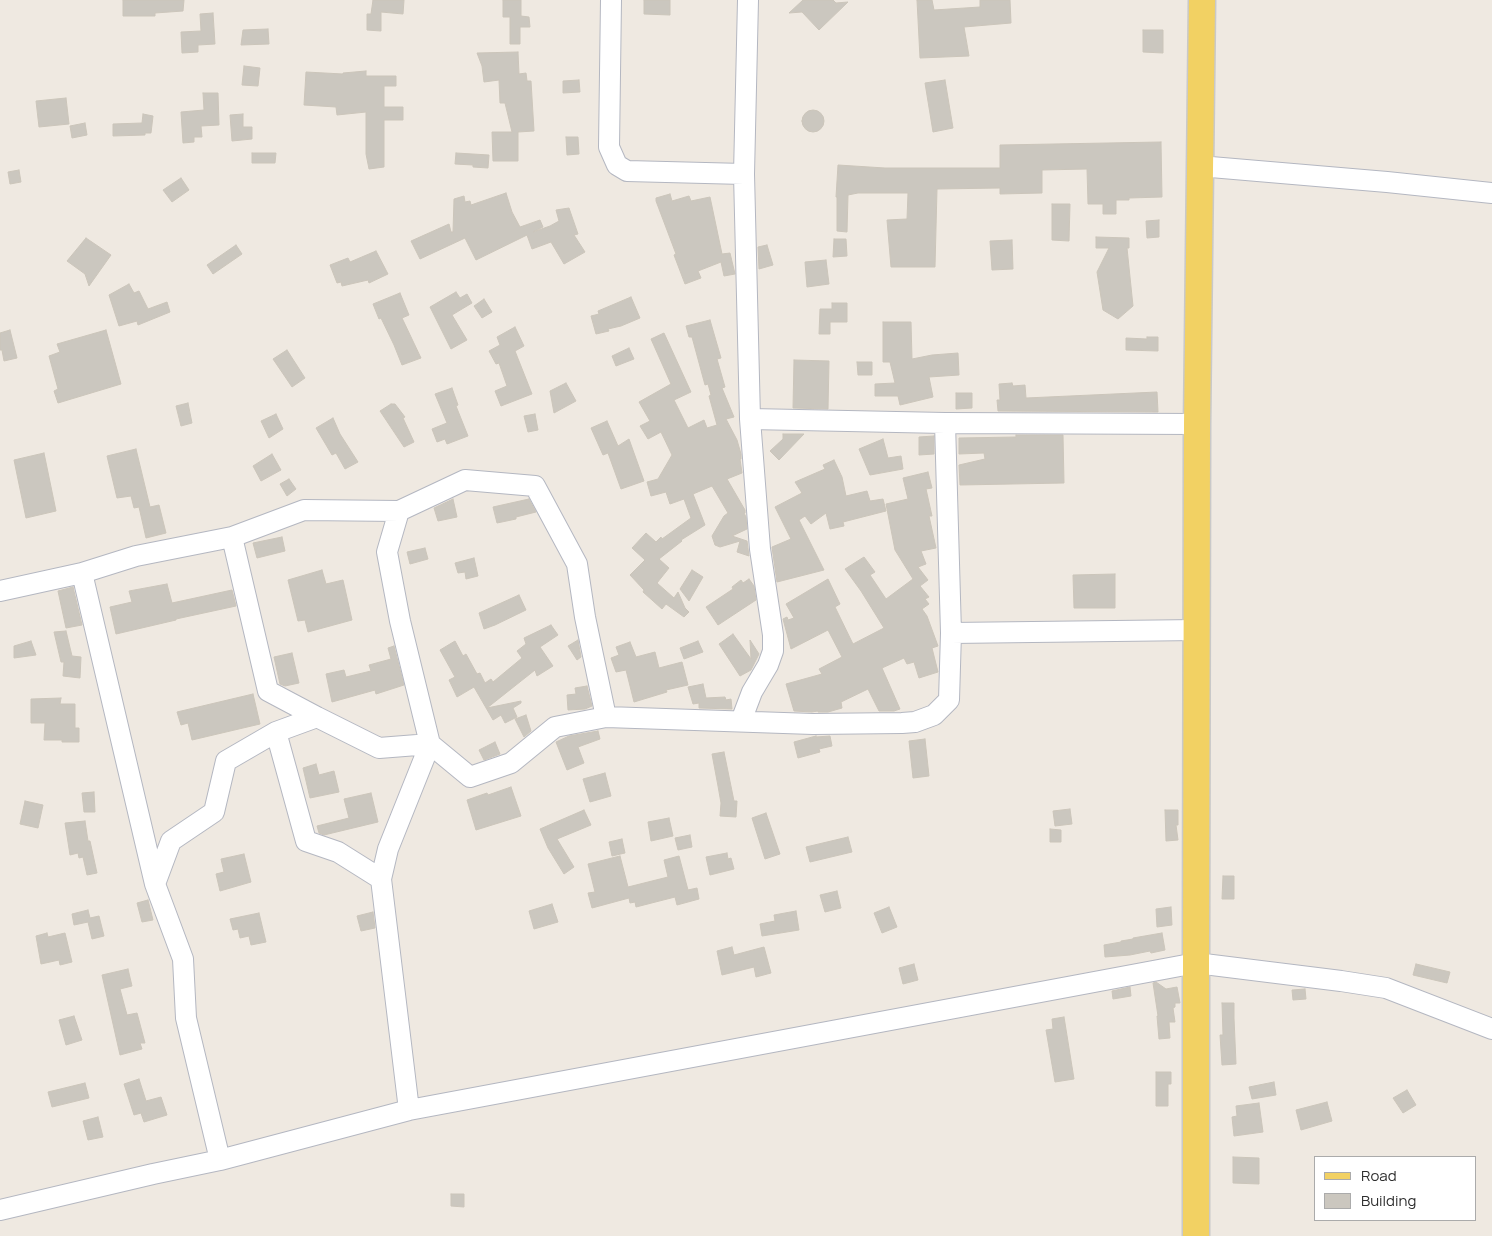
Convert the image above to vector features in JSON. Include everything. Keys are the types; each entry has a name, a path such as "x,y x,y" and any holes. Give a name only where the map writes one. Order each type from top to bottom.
{"main road":[{"path":"1196,1236 1197,424 1202,0"}],"street":[{"path":"611,0 609,146 617,165 627,171 744,174"},
{"path":"741,721 752,692 768,665 773,651 774,635 760,549 750,419 744,174 748,0"},
{"path":"1200,166 1492,193"},
{"path":"750,419 945,423 1197,424"},
{"path":"232,538 268,691 379,748 430,744 470,778 511,763 555,727 606,717 813,724 902,724 915,722 934,715 949,700 951,633 945,423"},
{"path":"0,591 82,573 136,556 232,538 304,510 398,511 465,480 535,486 577,564 585,617 606,717"},
{"path":"398,511 387,552 400,621 430,744 388,849 381,879 409,1110"},
{"path":"82,573 155,884 184,959 186,1018 220,1160"},
{"path":"951,633 1197,630"},
{"path":"155,884 171,841 214,812 226,761 276,732 317,717"},
{"path":"276,732 306,841 338,852 381,879"},
{"path":"0,1210 220,1160 409,1110 1196,964 1386,988 1492,1029"}],"building":[{"path":"123,0 184,0 183,11 155,13 155,16 123,16"},
{"path":"373,0 404,0 403,14 381,12 381,31 367,30 367,14 371,14"},
{"path":"503,0 521,0 521,16 529,17 530,27 520,27 520,44 510,44 510,17 503,17"},
{"path":"644,0 670,0 670,15 644,14"},
{"path":"803,0 833,0 836,3 848,2 819,30 802,12 789,13"},
{"path":"917,0 932,0 934,10 980,7 980,0 1010,0 1011,23 964,27 969,56 920,58"},
{"path":"213,13 215,44 198,45 198,52 182,53 181,32 201,31 200,14"},
{"path":"268,29 269,44 241,45 243,30"},
{"path":"1143,30 1163,30 1163,53 1143,52"},
{"path":"518,52 519,74 526,73 527,81 531,81 534,131 518,132 518,161 493,161 492,132 512,132 505,103 500,103 499,80 484,82 482,66 477,53"},
{"path":"244,66 260,68 258,86 242,85"},
{"path":"366,71 366,76 396,76 396,86 384,86 384,107 403,107 403,120 384,120 384,167 369,169 366,154 366,112 337,115 336,107 304,105 306,72 343,74"},
{"path":"579,80 580,92 563,93 563,81"},
{"path":"945,80 953,128 933,132 925,83"},
{"path":"203,93 218,93 219,125 201,126 202,137 194,137 194,142 183,143 181,112 204,110"},
{"path":"66,98 69,124 39,127 36,101"},
{"path":"809,110 817,110 824,117 824,125 817,132 809,132 802,125 802,117"},
{"path":"143,114 153,116 151,133 145,133 145,135 113,136 113,124 142,123"},
{"path":"243,114 243,127 252,127 252,139 232,141 230,115"},
{"path":"85,123 87,135 72,138 70,126"},
{"path":"566,137 578,137 579,154 567,155"},
{"path":"1161,142 1162,197 1116,200 1116,214 1103,214 1103,204 1088,204 1087,169 1042,170 1042,193 1000,194 1000,188 937,189 935,267 891,267 887,220 907,219 908,193 858,193 848,195 847,232 837,231 836,197 838,165 885,168 1000,168 1000,145"},
{"path":"252,153 276,153 275,163 252,163"},
{"path":"456,153 489,155 488,168 455,164"},
{"path":"19,170 21,182 10,184 8,172"},
{"path":"181,178 189,190 172,202 163,190"},
{"path":"506,193 512,212 520,227 540,220 543,227 533,232 559,221 556,210 569,208 578,234 574,235 585,252 564,264 551,242 532,249 527,235 476,260 465,238 420,259 411,241 449,224 451,232 453,232 454,199 464,196 465,202 470,201 471,205"},
{"path":"670,194 672,201 689,196 691,201 710,197 722,254 730,253 735,274 724,276 721,262 698,271 701,278 685,284 656,201 656,198"},
{"path":"1052,204 1070,204 1069,241 1052,240"},
{"path":"1159,220 1159,237 1147,238 1146,221"},
{"path":"1096,237 1129,238 1129,248 1127,248 1133,306 1118,319 1103,310 1097,272 1109,248 1096,248"},
{"path":"86,238 111,255 89,286 85,274 67,261"},
{"path":"834,239 846,239 847,256 833,257"},
{"path":"1012,240 1013,269 992,270 990,241"},
{"path":"236,245 242,254 213,274 207,265"},
{"path":"767,245 773,265 759,269 758,247"},
{"path":"376,251 388,274 369,283 368,280 342,286 341,282 337,283 330,265 348,258 350,262"},
{"path":"826,260 829,284 807,287 805,262"},
{"path":"129,284 134,293 139,291 148,309 167,302 170,312 138,325 137,321 119,326 109,295"},
{"path":"456,292 460,298 467,294 472,303 452,315 467,340 451,349 430,307"},
{"path":"400,293 409,315 402,318 421,358 402,365 373,304"},
{"path":"631,297 640,318 608,329 609,331 596,334 591,316 599,314 598,311"},
{"path":"484,299 492,312 482,318 474,306"},
{"path":"832,303 847,303 847,322 830,322 830,334 819,334 820,309 832,309"},
{"path":"710,320 721,358 717,359 725,387 722,388 734,417 726,419 737,440 741,454 742,473 727,479 745,510 747,529 732,536 747,541 749,556 737,552 740,541 720,547 715,545 712,536 724,516 728,513 712,486 693,494 705,525 681,540 659,559 669,568 657,583 674,598 678,592 685,608 689,612 684,617 666,604 662,609 643,592 644,590 630,575 645,560 632,548 646,533 656,542 691,518 684,499 670,504 666,492 651,496 647,482 658,479 672,455 661,432 648,439 640,426 650,421 639,402 671,384 651,339 664,333 691,392 674,400 688,428 704,420 707,428 717,425 709,396 711,395 708,384 705,385 692,337 689,337 686,326"},
{"path":"883,322 911,322 912,359 958,353 959,375 929,377 933,397 900,405 898,396 875,396 875,384 895,383 890,362 883,362"},
{"path":"515,327 524,346 515,351 532,394 501,406 495,391 507,386 499,363 496,364 489,351 500,345 497,337"},
{"path":"10,330 17,358 4,361 2,350 0,350 0,333"},
{"path":"106,330 121,384 58,403 54,391 58,389 49,356 60,352 57,344"},
{"path":"1147,337 1158,337 1158,351 1126,350 1126,338 1147,339"},
{"path":"629,348 634,359 616,366 612,356"},
{"path":"287,350 305,378 292,387 273,359"},
{"path":"794,360 829,361 828,409 793,408"},
{"path":"857,362 872,362 872,375 858,375"},
{"path":"566,383 576,401 554,413 550,391"},
{"path":"1012,383 1013,386 1025,385 1026,398 1157,392 1158,412 998,411 997,400 1000,400 999,384"},
{"path":"452,388 458,405 456,406 468,436 447,444 445,439 437,442 432,429 447,423 435,394"},
{"path":"956,393 972,393 972,408 956,409"},
{"path":"188,403 192,423 181,426 176,406"},
{"path":"391,404 395,404 405,417 403,418 414,442 404,447 380,411"},
{"path":"276,414 283,429 269,438 261,421"},
{"path":"535,414 538,430 528,432 524,416"},
{"path":"333,418 340,434 358,462 345,469 336,453 332,455 316,428"},
{"path":"607,421 618,446 629,439 644,481 621,489 608,453 603,455 591,428"},
{"path":"783,434 804,434 779,460 770,451 783,439"},
{"path":"1016,435 1063,435 1064,483 960,485 959,465 985,459 984,453 959,454 959,438 1016,437"},
{"path":"934,436 934,454 919,455 919,437"},
{"path":"883,439 888,458 901,456 903,469 870,475 859,449"},
{"path":"136,449 150,507 159,505 166,533 146,538 139,507 134,508 131,496 117,498 107,456"},
{"path":"44,453 56,511 26,518 14,460"},
{"path":"272,454 281,470 261,481 253,466"},
{"path":"834,460 842,477 846,496 867,491 870,501 883,499 886,511 843,522 844,526 830,529 826,513 811,524 805,516 799,520 824,570 777,582 772,547 791,539 775,507 802,493 795,482 825,469 823,465"},
{"path":"928,472 932,488 926,489 932,516 929,516 936,548 921,551 926,564 918,567 928,580 920,586 929,597 925,599 929,604 922,609 927,616 938,646 932,648 938,672 919,678 914,662 907,664 904,658 882,668 900,709 894,711 879,711 868,689 841,702 842,708 828,712 794,711 786,684 822,674 819,669 842,657 828,630 791,649 783,619 787,617 788,620 794,618 786,604 828,579 840,604 835,607 853,644 884,628 845,569 864,557 875,572 870,575 886,599 913,579 895,550 886,504 908,499 903,478"},
{"path":"289,479 296,489 287,496 280,484"},
{"path":"453,499 457,517 438,521 434,508"},
{"path":"529,499 536,512 497,523 493,507"},
{"path":"282,537 285,551 257,558 253,543"},
{"path":"425,548 428,559 410,564 407,552"},
{"path":"474,558 478,576 466,579 465,572 458,573 455,563"},
{"path":"322,570 326,584 343,580 352,620 308,632 305,620 298,621 288,580"},
{"path":"692,570 703,577 689,601 680,589"},
{"path":"1115,574 1115,608 1074,608 1073,575"},
{"path":"749,579 754,586 756,600 718,625 706,607 733,589 732,587 741,580 743,583"},
{"path":"167,584 172,603 232,590 236,606 116,634 110,607 132,602 129,591"},
{"path":"73,587 82,625 66,628 58,591"},
{"path":"519,595 526,610 484,629 479,613"},
{"path":"551,625 558,635 540,647 553,666 537,676 535,670 487,708 521,701 521,703 513,708 517,717 505,723 501,715 493,720 474,687 457,697 449,680 455,677 440,650 455,641 463,656 466,654 477,674 480,673 485,683 491,679 493,682 522,658 517,651 526,644 524,638"},
{"path":"66,631 72,656 81,657 80,678 63,676 64,662 61,662 54,632"},
{"path":"733,634 751,659 750,640 759,654 751,670 740,676 719,644"},
{"path":"578,640 581,657 577,660 568,646"},
{"path":"31,641 36,655 14,658 14,646"},
{"path":"698,641 703,652 684,659 680,648"},
{"path":"630,642 636,657 655,652 659,668 682,662 688,685 666,690 667,692 634,702 626,670 616,672 611,658 619,655 616,647"},
{"path":"394,646 404,685 376,694 375,690 332,702 326,674 344,670 346,677 371,671 369,665 391,659 388,648"},
{"path":"292,653 299,683 285,686 280,684 274,657"},
{"path":"703,684 706,698 725,697 726,700 731,699 732,709 699,708 699,703 693,704 688,687"},
{"path":"587,686 592,706 585,709 568,710 567,695 576,694 575,688"},
{"path":"253,694 260,724 192,740 188,723 181,725 177,712"},
{"path":"61,698 60,704 75,704 75,728 79,728 79,742 44,740 45,723 31,723 31,699"},
{"path":"526,715 531,731 524,737 515,719"},
{"path":"598,731 600,739 578,747 584,763 567,770 556,742 569,736"},
{"path":"816,736 830,736 832,746 819,749 820,752 798,758 794,742"},
{"path":"925,739 929,776 913,778 909,741"},
{"path":"495,742 500,754 484,760 479,750"},
{"path":"724,752 734,801 737,801 736,817 720,816 721,803 712,754"},
{"path":"316,764 319,775 334,771 339,792 310,798 303,768"},
{"path":"605,773 611,796 590,802 583,779"},
{"path":"511,787 521,816 476,830 467,800"},
{"path":"94,792 95,812 84,812 82,793"},
{"path":"371,793 378,822 324,835 319,833 317,826 349,818 344,799"},
{"path":"25,801 43,805 38,828 20,824"},
{"path":"1070,809 1072,824 1055,826 1053,811"},
{"path":"584,810 591,825 557,839 574,867 564,874 548,848 540,829"},
{"path":"1165,810 1178,810 1178,825 1176,825 1178,840 1166,841"},
{"path":"766,813 780,854 765,859 752,818"},
{"path":"669,818 673,836 651,841 648,822"},
{"path":"85,821 88,841 90,841 97,873 87,875 83,857 79,858 78,853 70,855 65,823"},
{"path":"1050,829 1061,830 1061,842 1050,842"},
{"path":"690,835 692,847 678,850 675,838"},
{"path":"848,837 852,852 810,862 806,847"},
{"path":"622,839 625,853 612,856 609,842"},
{"path":"727,853 728,859 731,858 734,869 710,875 706,857"},
{"path":"244,854 251,882 220,891 216,874 224,872 221,859"},
{"path":"620,856 628,887 668,877 664,860 679,856 688,890 697,888 699,899 677,905 675,897 636,907 635,902 630,903 629,898 592,908 588,893 595,892 588,864"},
{"path":"1223,876 1234,876 1234,899 1222,899"},
{"path":"837,891 841,908 825,912 820,895"},
{"path":"148,900 153,920 142,922 137,903"},
{"path":"552,904 558,922 534,929 529,911"},
{"path":"889,907 897,927 882,933 874,913"},
{"path":"1171,907 1172,925 1157,927 1156,909"},
{"path":"88,910 90,918 99,916 104,936 92,939 88,922 74,925 72,914"},
{"path":"796,911 799,930 762,936 760,924 775,921 774,915"},
{"path":"373,912 375,928 361,931 357,916"},
{"path":"259,913 266,942 251,945 249,936 240,938 238,929 233,930 230,919"},
{"path":"47,933 48,937 65,933 72,962 60,965 59,960 41,964 36,936"},
{"path":"1162,933 1165,950 1105,957 1104,945"},
{"path":"732,947 734,955 764,947 771,973 756,977 754,967 722,975 717,951"},
{"path":"914,964 918,980 903,984 899,968"},
{"path":"1416,964 1450,972 1447,983 1413,975"},
{"path":"128,969 132,986 120,989 127,1015 137,1013 145,1043 140,1043 142,1049 120,1055 102,975"},
{"path":"1156,982 1166,989 1177,987 1180,1003 1175,1003 1173,1008 1175,1022 1169,1022 1170,1038 1159,1039 1153,983"},
{"path":"1130,987 1131,996 1113,999 1112,991"},
{"path":"1305,989 1306,999 1293,1000 1292,990"},
{"path":"1222,1003 1234,1003 1236,1064 1222,1065 1220,1035 1223,1035"},
{"path":"74,1016 82,1040 66,1045 59,1020"},
{"path":"1064,1017 1074,1079 1055,1082 1046,1030 1053,1029 1052,1019"},
{"path":"1156,1072 1171,1072 1171,1084 1168,1084 1168,1106 1156,1106"},
{"path":"139,1079 146,1101 161,1097 167,1115 144,1122 141,1113 134,1115 124,1084"},
{"path":"1274,1082 1276,1095 1252,1099 1249,1087"},
{"path":"85,1083 89,1098 52,1107 48,1092"},
{"path":"1407,1090 1416,1105 1403,1113 1393,1098"},
{"path":"1327,1102 1332,1121 1301,1130 1296,1110"},
{"path":"1259,1103 1263,1132 1234,1136 1232,1117 1237,1116 1236,1106"},
{"path":"98,1117 103,1137 88,1140 83,1121"},
{"path":"1233,1157 1259,1158 1259,1184 1233,1183"},
{"path":"451,1194 464,1194 464,1207 451,1206"}]}
